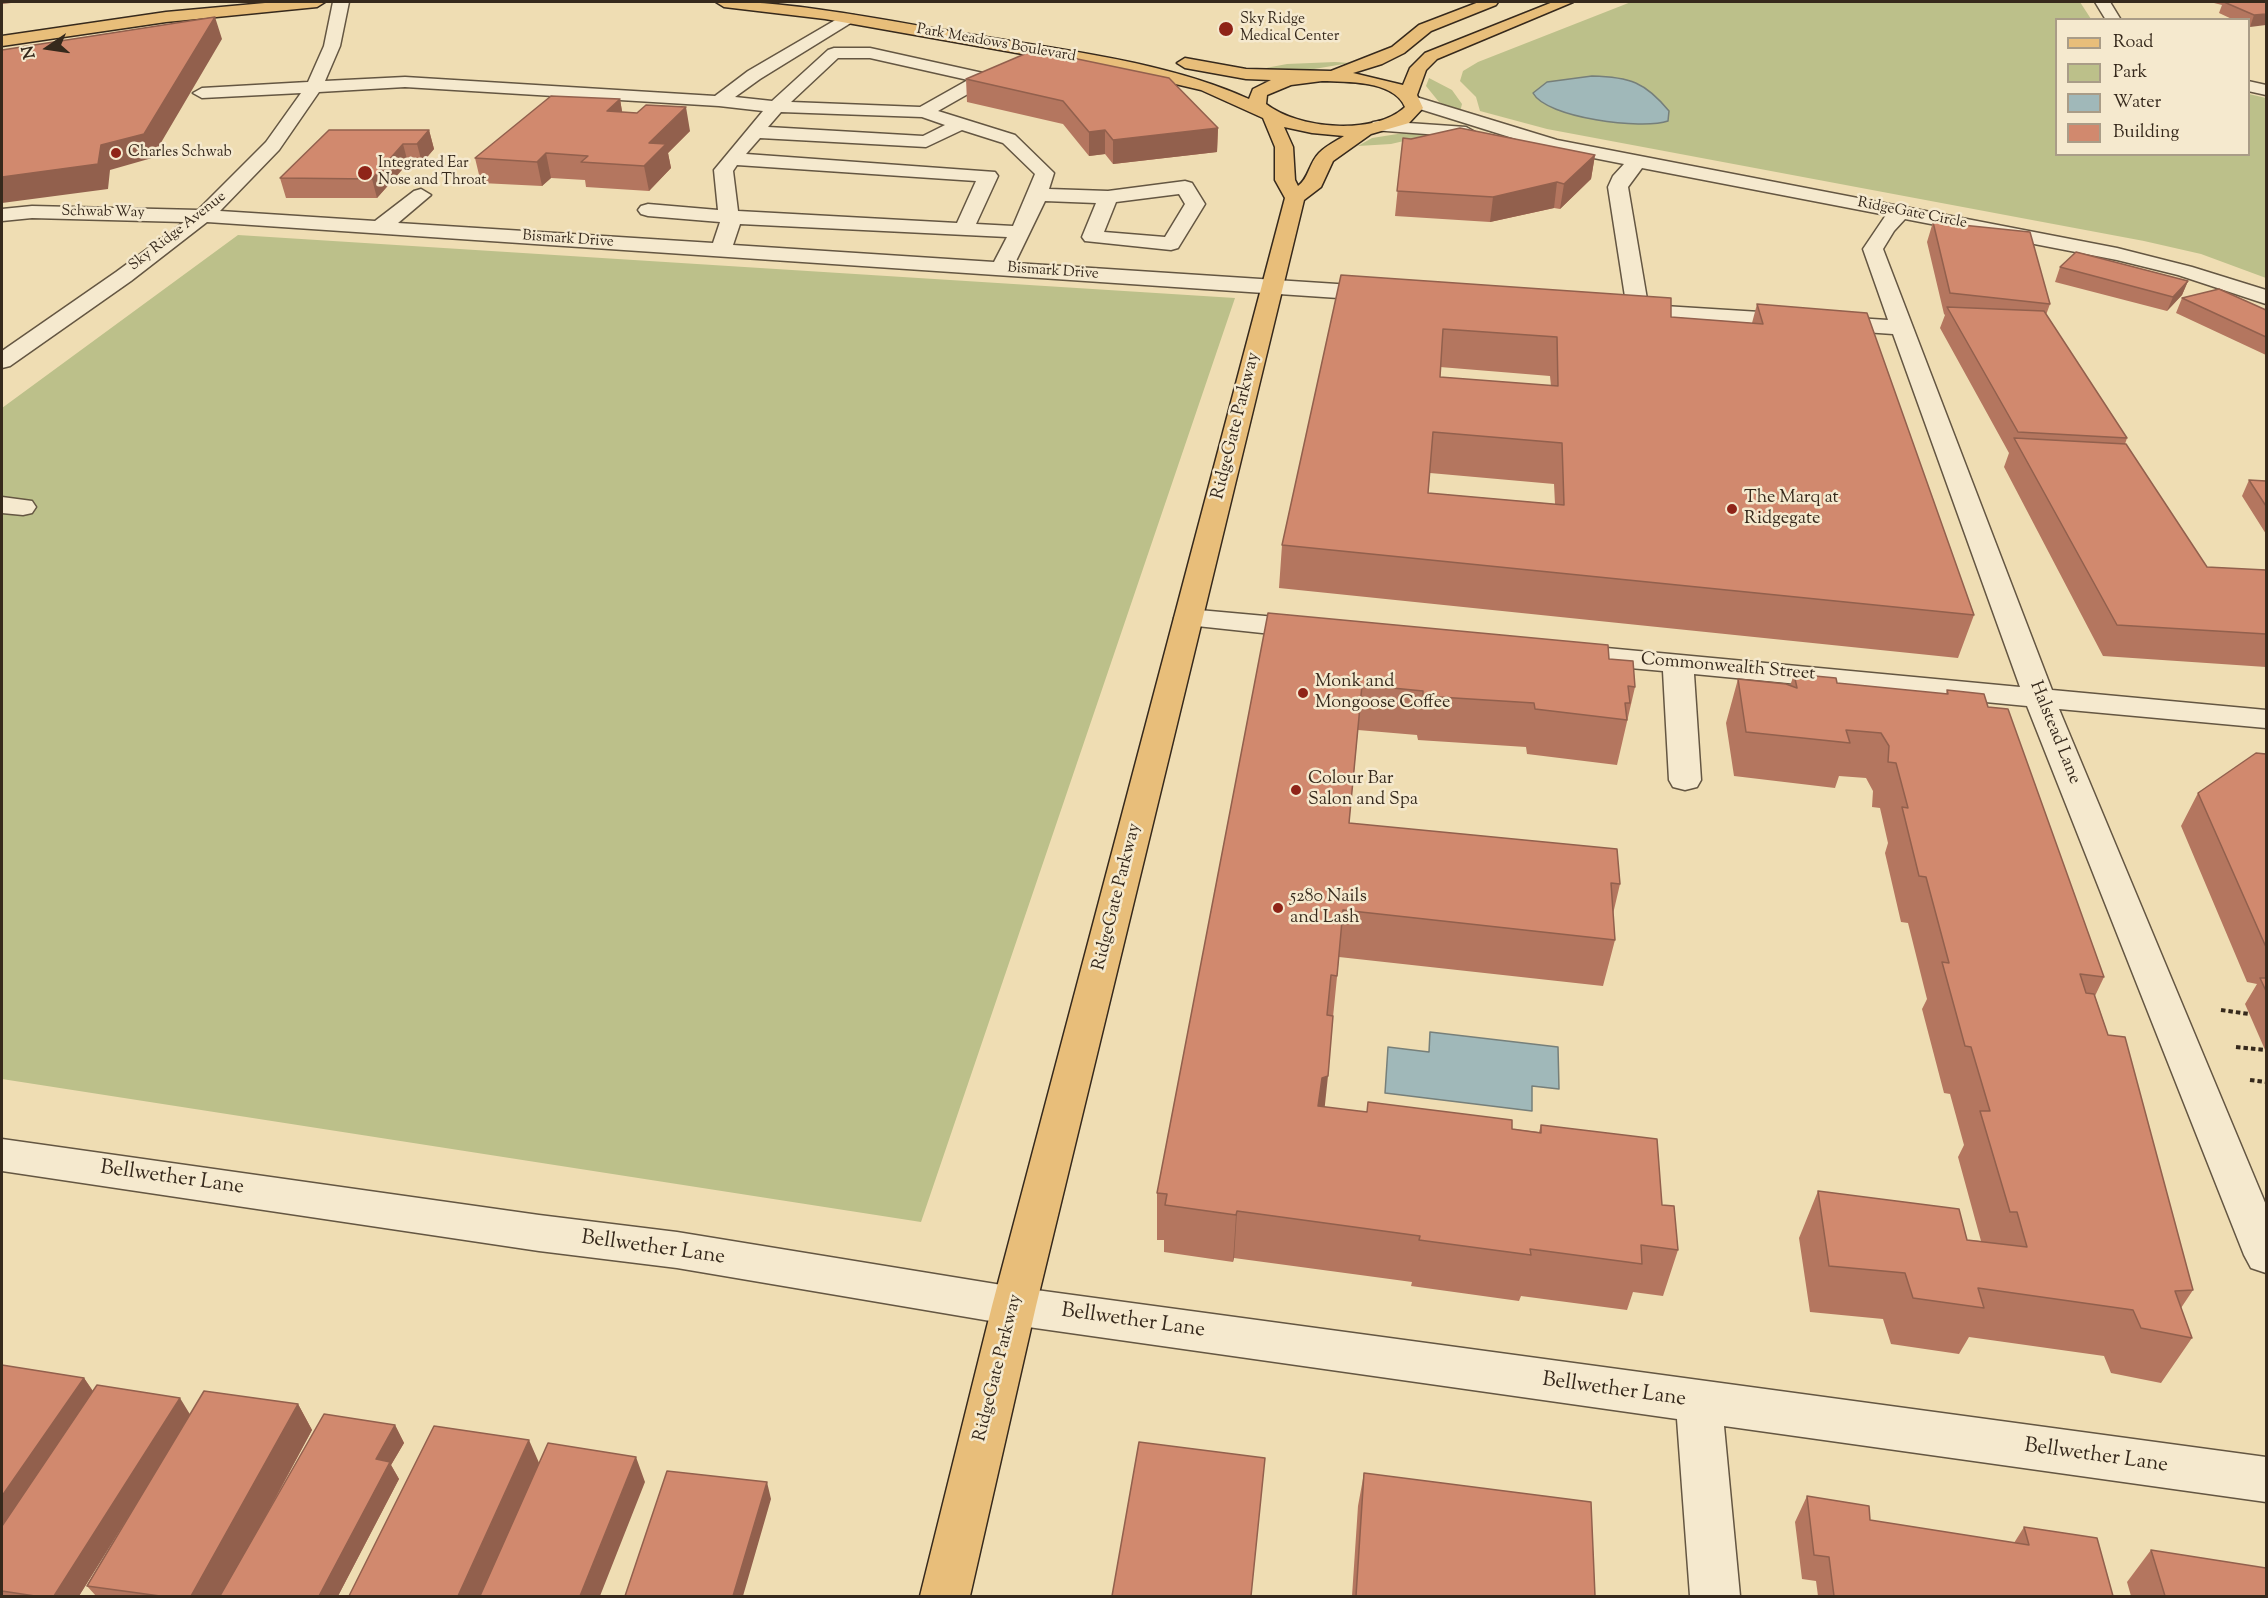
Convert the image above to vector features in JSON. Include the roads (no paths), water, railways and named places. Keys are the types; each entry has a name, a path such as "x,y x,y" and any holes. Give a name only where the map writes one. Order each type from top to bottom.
{"main road":[{"path":"2,27 179,2"},
{"path":"2,41 166,17 316,2"},
{"name":"Park Meadows Boulevard","path":"724,2 849,18 1176,78 1207,86 1267,114"},
{"path":"1373,127 1326,157 1319,167 1314,183 1295,198 1285,180 1284,147 1267,114 1256,99 1259,93 1277,83 1314,77 1376,62 1398,50 1425,28 1491,2"},
{"path":"1267,114 1319,129 1373,127 1402,119 1410,114 1418,68 1431,56 1565,2"},
{"name":"Park Meadows Boulevard","path":"1082,43 1246,74 1314,77"},
{"path":"1314,77 1373,81 1411,98"},
{"name":"RidgeGate Parkway","path":"945,1596 1014,1306 1295,198"}],"street":[{"name":"Sky Ridge Avenue","path":"2,361 204,216 241,182 279,138 314,87 332,47 341,2"},
{"path":"2103,2 2113,18"},
{"path":"719,101 754,75 849,18"},
{"path":"721,250 729,218 723,170 776,107 834,53 870,53 983,78 923,112"},
{"path":"202,93 405,82 719,101 776,107 923,112 1009,140 1045,173 1038,195 1002,268"},
{"path":"2250,86 2266,90"},
{"name":"RidgeGate Circle","path":"1411,98 1554,145"},
{"path":"755,132 926,142 959,124"},
{"name":"RidgeGate Circle","path":"1373,127 1453,130 1554,145 1901,211 2117,254 2207,277 2266,297"},
{"path":"732,159 988,176 964,229"},
{"path":"1638,162 1620,180 1618,187 1638,310"},
{"path":"1038,195 1108,197 1185,187 1195,204 1171,244 1092,237 1108,197"},
{"path":"380,227 421,195"},
{"path":"648,210 729,218 1020,232"},
{"name":"Halstead Lane","path":"1901,211 1885,228 1873,249 2039,697 2266,1255"},
{"name":"Schwab Way","path":"2,215 32,212 204,216"},
{"name":"Bismark Drive","path":"204,216 1401,295"},
{"path":"1602,308 1902,328"},
{"path":"1188,618 1333,632"},
{"name":"Commonwealth Street","path":"1535,650 2266,719"},
{"path":"1678,664 1685,780"},
{"name":"Bellwether Lane","path":"2,1155 677,1251 1014,1306 2266,1480"},
{"path":"1700,1403 1715,1596"}],"water":[{"path":"1592,76 1627,80 1644,87 1669,111 1668,121 1638,124 1596,120 1556,109 1542,102 1533,93 1547,82"},
{"path":"1430,1032 1558,1047 1559,1089 1532,1086 1532,1111 1385,1093 1388,1047 1429,1052"}],"place":[{"name":"Sky Ridge Medical Center","path":"1226,29"},
{"name":"Charles Schwab","path":"116,153"},
{"name":"Integrated Ear Nose and Throat","path":"365,173"},
{"name":"The Marq at Ridgegate","path":"1732,509"},
{"name":"Monk and Mongoose Coffee","path":"1303,693"},
{"name":"Colour Bar Salon and Spa","path":"1296,790"},
{"name":"5280 Nails and Lash","path":"1278,908"}]}
